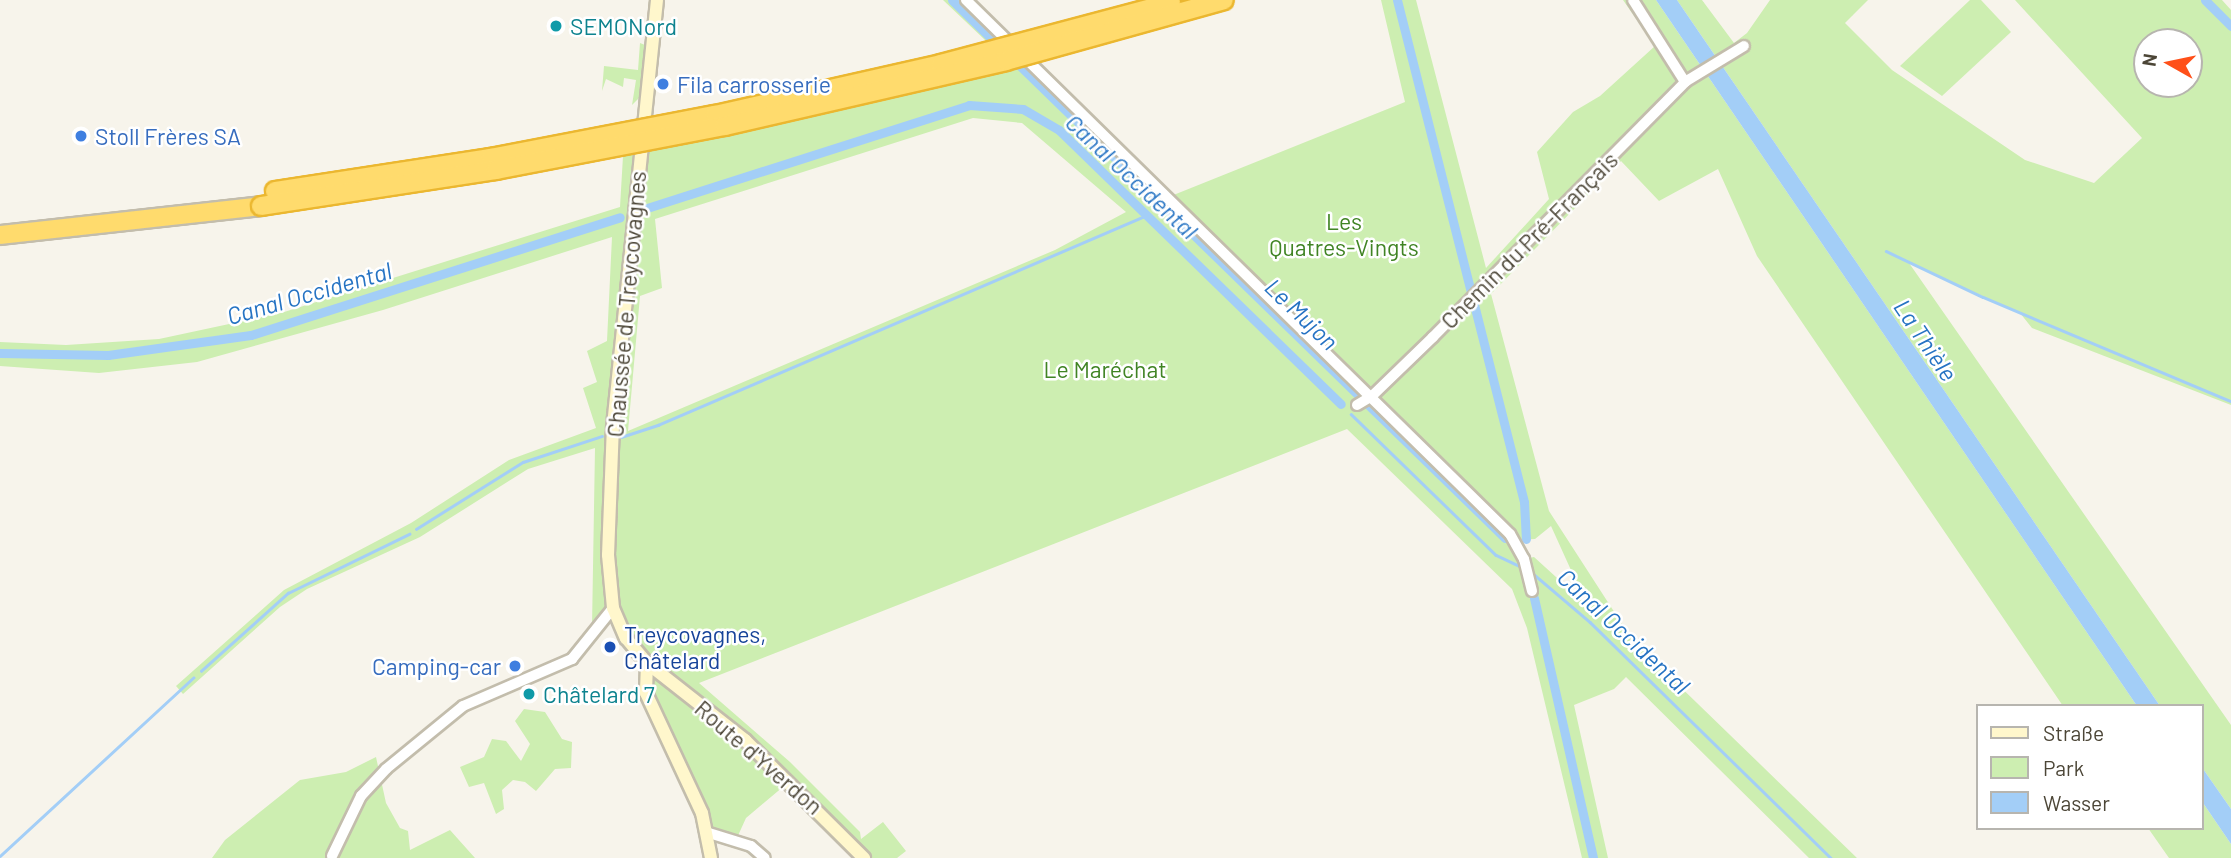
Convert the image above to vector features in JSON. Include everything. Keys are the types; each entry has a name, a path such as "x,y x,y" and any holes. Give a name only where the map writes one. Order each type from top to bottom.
{"highway":[{"path":"0,223 259,194 592,140 897,75 1181,0"},
{"path":"0,235 386,188 634,145 932,79 1224,0"}],"main road":[{"name":"Chaussée de Treycovagnes","path":"648,663 626,638 613,608 608,555 613,425 657,0"},
{"path":"648,663 646,693 709,833 711,858"},
{"name":"Route d'Yverdon","path":"648,663 745,740 864,858"}],"street":[{"path":"966,0 1372,396 1520,549 1532,591"},
{"path":"1633,0 1688,80"},
{"name":"Chemin du Pré-Français","path":"1357,405 1372,396 1688,80 1731,50 1744,46"},
{"path":"332,856 360,796 393,762 463,706 572,659 613,608"},
{"path":"709,833 751,846 765,858"}],"green space":[{"path":"943,0 966,0 1019,60 1171,196 1405,102 1381,0 1416,0 1486,268 1549,199 1537,152 1573,112 1600,96 1655,46 1623,0 1656,0 2136,704 2062,704 1757,256 1718,169 1659,201 1621,161 1491,294 1549,511 1633,641 1857,858 1809,858 1626,677 1614,689 1574,705 1608,858 1582,858 1527,628 1512,589 1347,429 699,683 790,762 860,832 861,839 883,822 906,851 897,858 864,858 790,781 746,818 736,840 709,833 646,693 647,663 613,609 592,627 595,448 528,469 420,537 307,589 280,607 183,694 176,686 284,590 411,523 509,460 596,428 583,388 597,382 587,351 607,341 612,237 383,310 197,362 99,373 0,366 0,342 66,345 159,339 281,313 620,207 623,156 1006,60","holes":["973,118 1022,123 1126,212 1055,250 628,431 640,296 662,288 655,219","1551,526 1580,590 1587,596 1589,607 1534,557 1524,559 1515,540 1535,539"]},
{"path":"1677,0 1702,0 1734,43 1747,33 1770,0 1868,0 1845,23 1892,70 2025,160 2094,183 2142,138 2015,0 2222,0 2231,10 2231,405 2032,328 2020,313 1909,263 2231,725 2231,809 2203,769 2203,704 2159,704"},
{"path":"1970,0 1981,0 2011,32 1942,96 1900,66"},
{"path":"640,43 645,45 639,98 632,105 636,80 624,78 623,87 606,79 602,91 604,66 638,70"},
{"path":"524,709 545,712 562,739 572,742 571,768 555,769 536,791 525,782 513,780 502,790 504,809 496,814 484,783 469,787 460,767 484,757 492,739 506,741 521,761 530,744 515,721"},
{"path":"376,757 386,803 400,828 408,831 410,850 450,830 475,858 212,858 225,840 300,780 346,772"},
{"path":"2203,803 2231,844 2231,858 2169,858 2149,830 2203,830"}],"water":[{"path":"1656,0 1677,0 2159,704 2136,704"},
{"path":"2203,769 2231,809 2231,844 2203,803"}],"waterway":[{"name":"Le Mujon","path":"952,0 1002,49"},
{"path":"1397,0 1524,502 1526,539"},
{"path":"2205,0 2231,26"},
{"name":"Le Mujon","path":"1012,58 1505,538"},
{"name":"Canal Occidental","path":"647,208 969,105 1023,109 1059,130 1341,404"},
{"path":"621,437 658,425 1147,215"},
{"name":"Canal Occidental","path":"0,353 108,355 251,335 620,217"},
{"path":"1886,251 1983,297 2231,401"},
{"name":"Canal Occidental","path":"1351,414 1496,555 1524,568"},
{"path":"416,529 523,462 602,436"},
{"path":"201,671 288,593 409,534"},
{"name":"Canal Occidental","path":"1530,571 1590,622 1831,858"},
{"name":"Le Mujon","path":"1534,598 1593,858"},
{"path":"0,856 193,678"}],"place":[{"name":"SEMONord","path":"556,26"},
{"name":"Fila carrosserie","path":"663,84"},
{"name":"Stoll Frères SA","path":"81,136"},
{"name":"Treycovagnes, Châtelard","path":"610,647"},
{"name":"Camping-car","path":"515,666"},
{"name":"Châtelard 7","path":"529,694"}],"park label":[{"name":"Les Quatres-Vingts","path":"1344,234"},
{"name":"Le Maréchat","path":"1105,369"}],"water label":[{"name":"La Thièle","path":"1926,340"}]}
